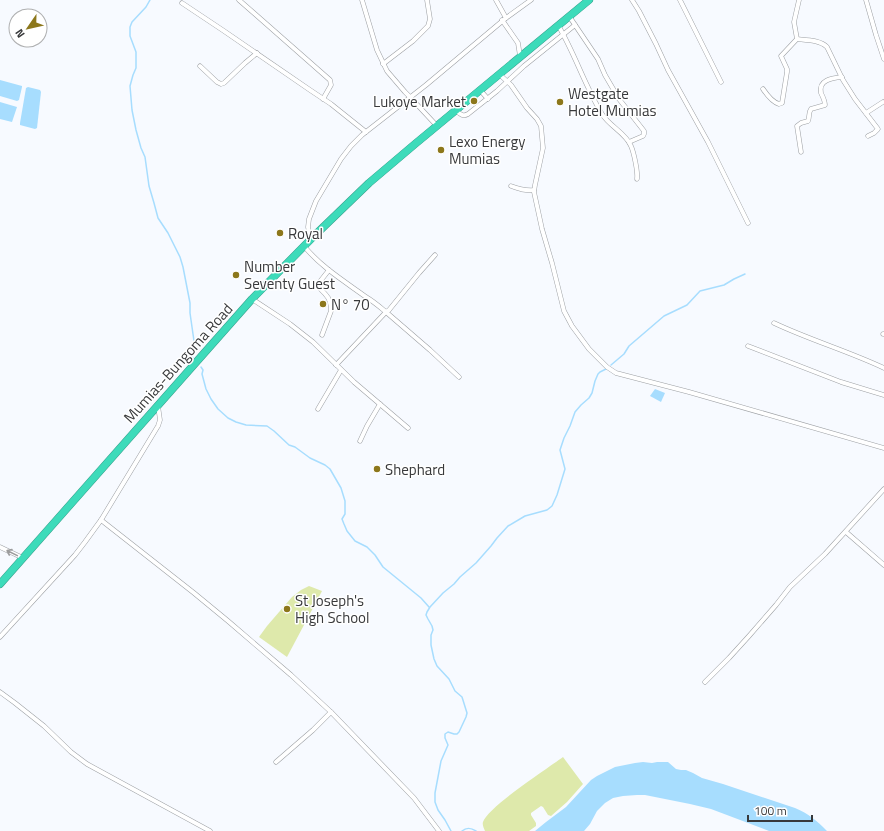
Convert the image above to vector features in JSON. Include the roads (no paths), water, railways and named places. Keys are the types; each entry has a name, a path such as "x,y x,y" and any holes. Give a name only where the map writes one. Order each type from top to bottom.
{"highway":[{"name":"Mumias-Bungoma Road","path":"0,584 252,299 313,237 369,184 455,110 589,0"}],"street":[{"path":"238,0 330,80 331,85 324,99"},
{"path":"362,0 377,50 387,71 398,85 437,126"},
{"path":"383,64 408,45 428,26 430,19 427,0"},
{"path":"496,0 504,19 518,43 519,57 524,66"},
{"path":"313,237 309,232 308,227 309,219 316,200 341,159 351,146 504,19 531,0"},
{"path":"632,0 748,223"},
{"path":"680,0 721,82"},
{"path":"763,89 776,103 782,103 787,69 781,56 797,39 794,22 799,0"},
{"path":"866,0 884,59"},
{"path":"182,3 324,99 366,132"},
{"path":"569,16 598,59 605,75 620,99 644,132 643,136 629,142"},
{"path":"455,110 461,115 465,116 488,99 524,66 575,25"},
{"path":"558,26 564,35 602,115 629,142 632,148 637,172 636,179"},
{"path":"542,38 548,46"},
{"path":"797,39 816,41 826,45 855,99 878,130 868,136"},
{"path":"529,49 535,57"},
{"path":"200,66 216,82 222,84 257,53"},
{"path":"502,72 512,77"},
{"path":"502,72 527,108 537,119 540,126 543,148 534,190 542,229 564,311 572,326 588,349 610,370 616,373 689,392 884,448"},
{"path":"801,152 798,126 801,123 808,121 809,112 811,109 825,105 826,103 820,87 822,84 833,78 842,77"},
{"path":"480,90 488,99"},
{"path":"866,113 883,102"},
{"path":"511,186 529,191 534,190"},
{"path":"304,246 329,270 386,312 460,377"},
{"path":"336,365 390,309 435,255"},
{"path":"322,335 331,311 331,307 328,298 319,288 318,284 329,270"},
{"path":"252,299 294,327 408,428"},
{"path":"774,323 798,334 853,354 884,368"},
{"path":"748,346 841,382 884,395"},
{"path":"318,409 341,370"},
{"path":"360,441 380,404"},
{"path":"0,637 86,542 158,426 160,420 158,406"},
{"path":"705,682 758,626 790,587 825,554 884,489"},
{"path":"101,520 228,621 291,675 331,712 414,798 440,831"},
{"path":"846,532 884,565"},
{"path":"0,547 23,558"},
{"path":"0,692 44,726 71,752 87,764 210,831"},
{"path":"276,762 313,730 331,712"}],"water":[{"path":"0,80 22,86 19,100 17,101 0,96"},
{"path":"28,87 40,90 41,92 37,128 35,129 20,125 26,88"},
{"path":"0,102 17,107 12,122 0,119"},
{"path":"655,389 665,393 661,402 650,396"},
{"path":"643,762 668,762 676,769 686,770 702,778 795,808 812,818 827,831 769,831 711,809 645,795 637,795 613,798 605,803 597,811 590,824 584,831 535,831 566,807 591,780 597,776 615,767"}],"waterway":[{"path":"150,0 146,7 132,22 130,27 130,36 136,52 136,68 130,86 132,110 136,130 145,157 149,186 158,218 168,233 180,257 183,267 190,303 194,341 193,358"},
{"path":"611,365 624,354 629,346 664,316 687,305 700,291 724,285 745,274"},
{"path":"201,367 203,370 202,374 206,389 211,399 218,409 228,418 246,425 267,426 289,445 295,447 310,458 330,469 341,488 345,501 345,514 342,519 347,531 355,541 367,547 375,555 383,567 421,598 429,607"},
{"path":"451,831 438,810 435,802 435,793 441,761 448,745 445,734 448,732 457,734 467,713 462,697 455,691 449,679 437,666 434,659 431,645 431,635 433,630 426,615 427,612 443,593 476,563 508,526 525,516 547,510 552,506 565,469 560,450 564,438 575,412 592,393 598,374 606,369"},
{"path":"462,831 469,828 476,831"}],"place":[{"name":"Lukoye Market","path":"474,101"},
{"name":"Westgate Hotel Mumias","path":"560,102"},
{"name":"Lexo Energy Mumias","path":"441,150"},
{"name":"Royal","path":"280,233"},
{"name":"Number Seventy Guest","path":"236,275"},
{"name":"N° 70","path":"323,304"},
{"name":"Shephard","path":"377,469"},
{"name":"St Joseph's High School","path":"287,609"}]}
